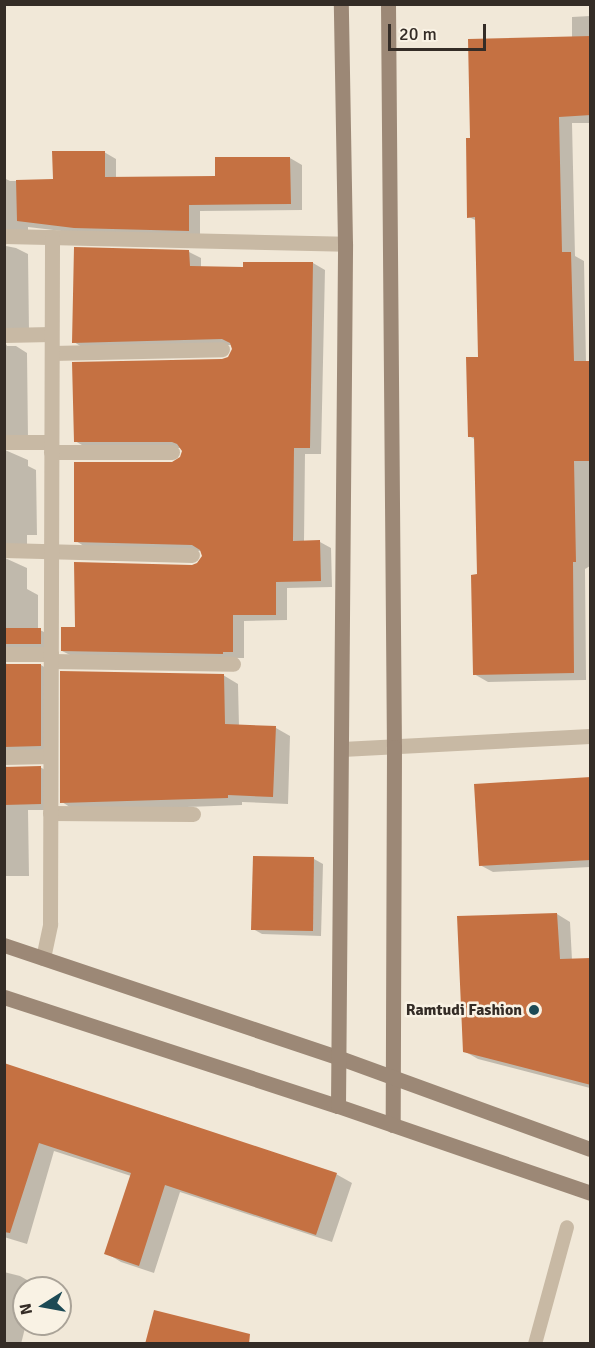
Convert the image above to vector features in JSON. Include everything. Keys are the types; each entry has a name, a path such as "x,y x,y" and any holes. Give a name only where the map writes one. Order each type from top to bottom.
{"street":[{"path":"338,1106 345,244 341,4"},
{"path":"388,4 393,1125"},
{"path":"4,236 345,244"},
{"path":"43,957 50,924 52,237"},
{"path":"4,335 51,334"},
{"path":"52,353 222,349"},
{"path":"4,442 51,447 172,452"},
{"path":"4,550 192,555"},
{"path":"4,654 51,658 233,664"},
{"path":"342,749 591,736"},
{"path":"4,757 50,756"},
{"path":"50,813 193,814"},
{"path":"4,945 340,1058 591,1149"},
{"path":"4,997 338,1106 591,1193"}],"lane":[{"path":"535,1344 567,1227"}],"building":[{"path":"591,36 591,115 559,117 562,252 571,252 574,361 591,361 591,461 574,461 576,562 573,562 574,673 473,675 471,575 477,574 474,437 468,437 466,357 478,357 475,217 467,218 466,138 470,138 468,39"},
{"path":"52,151 105,151 105,177 215,176 215,157 290,157 291,204 189,205 189,231 74,228 17,221 16,180 53,179"},
{"path":"74,247 189,250 190,266 243,267 243,262 313,262 310,448 294,448 293,541 320,540 321,581 276,582 276,615 233,615 233,652 223,652 223,654 61,651 61,627 75,627 74,562 192,565 197,563 202,556 200,550 192,545 74,542 74,462 172,462 180,457 182,451 177,444 172,442 74,442 72,362 222,359 228,357 232,349 230,343 222,339 72,343"},
{"path":"4,628 41,628 41,644 4,644"},
{"path":"4,664 41,664 41,746 4,747"},
{"path":"60,671 224,674 225,724 276,726 273,797 228,795 228,798 60,803"},
{"path":"41,766 41,804 4,805 4,767"},
{"path":"591,777 591,860 479,866 474,784"},
{"path":"253,856 314,857 313,931 251,930"},
{"path":"557,913 560,959 591,958 591,1085 463,1052 457,916"},
{"path":"4,1063 337,1173 316,1235 165,1185 139,1266 104,1254 131,1173 39,1143 10,1233 4,1232"},
{"path":"154,1310 250,1334 249,1344 145,1344"}],"place":[{"name":"Ramtudi Fashion","path":"534,1010"}]}
